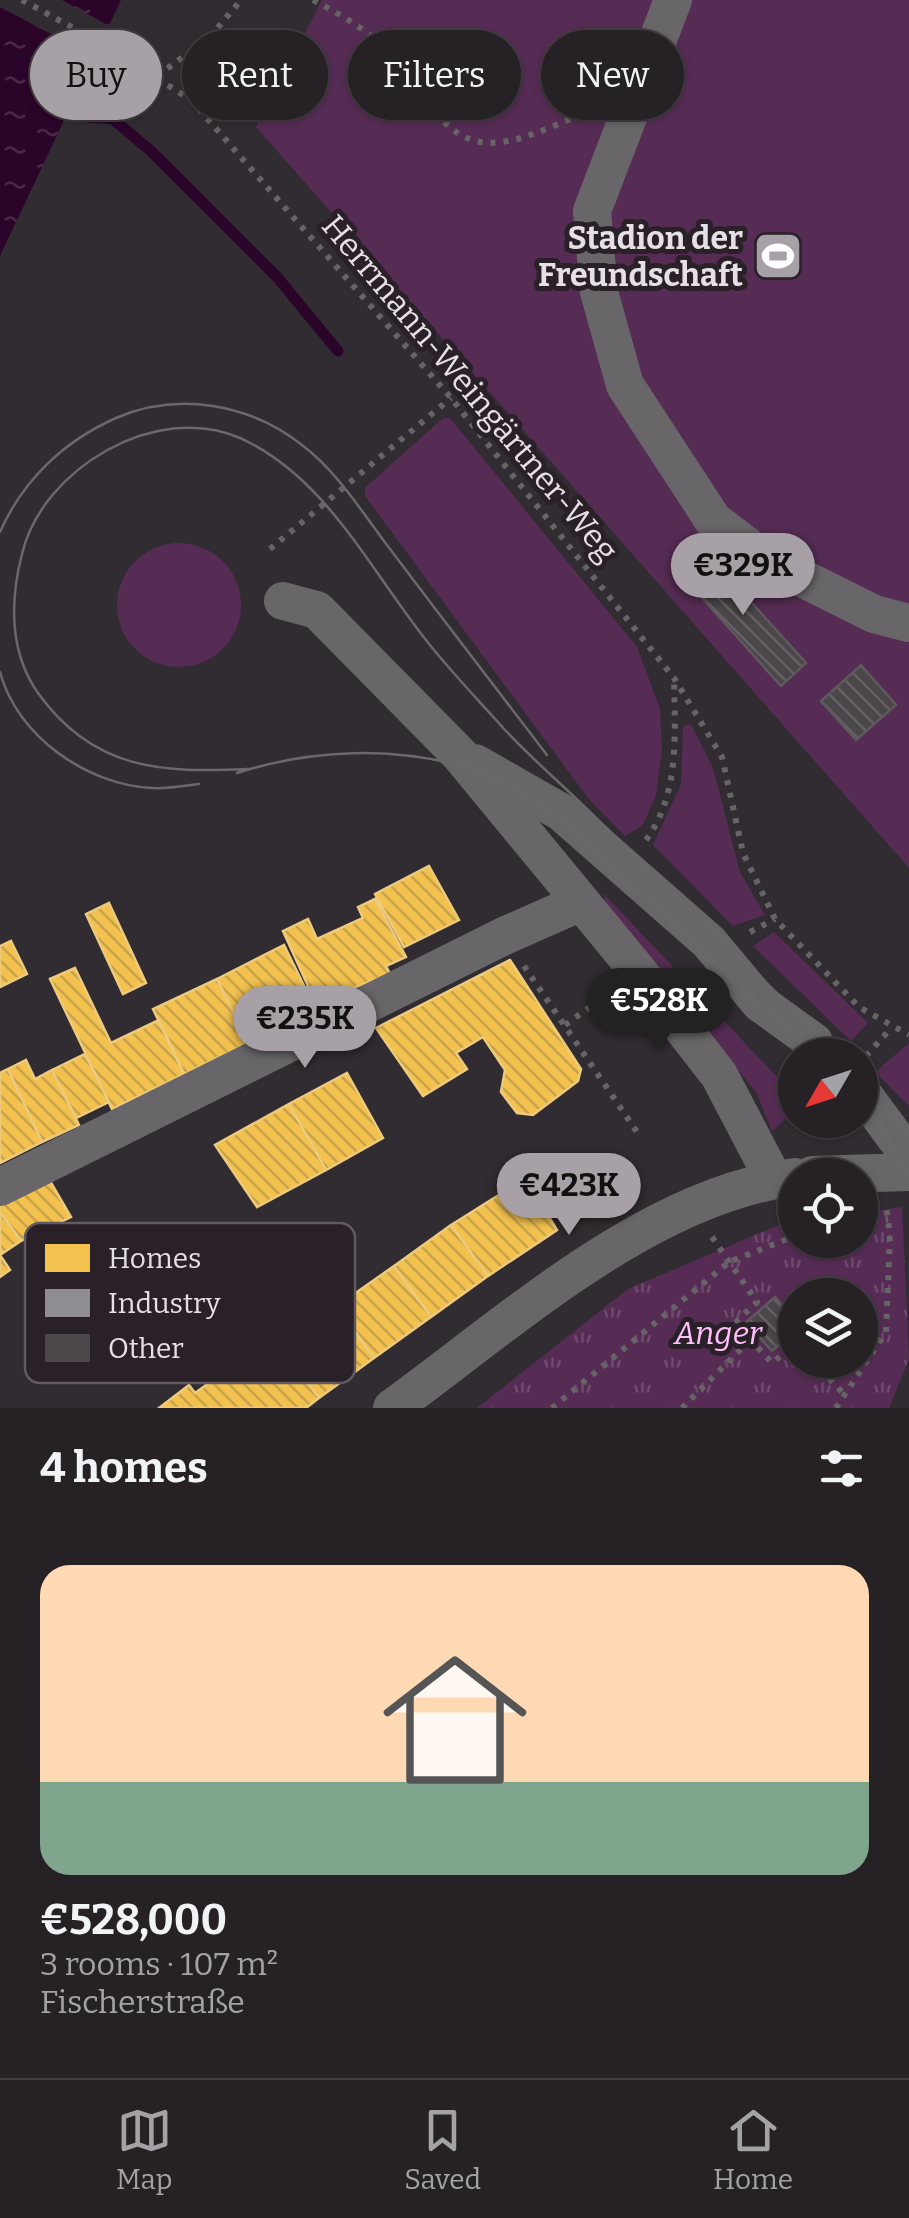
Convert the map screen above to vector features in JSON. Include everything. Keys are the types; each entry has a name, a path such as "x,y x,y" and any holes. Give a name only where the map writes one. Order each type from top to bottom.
{"street":[{"path":"662,30 674,0"},
{"path":"627,120 592,211 599,292 625,385 713,520 764,559 874,614 909,623"},
{"path":"282,602 318,610 460,755 638,971 718,1075 778,1167"},
{"path":"460,755 561,812 624,866 722,940 760,1004 807,1038"},
{"path":"0,1186 504,936 582,902"},
{"path":"878,1126 898,1167"},
{"path":"392,1408 600,1257 692,1208 758,1182 778,1179"}],"path":[{"name":"Herrmann-Weingärtner-Weg","path":"22,0 78,30"},
{"path":"162,72 210,37 241,0"},
{"path":"313,0 348,16 399,62 435,116 468,140 502,142 565,120"},
{"name":"Herrmann-Weingärtner-Weg","path":"162,80 191,100 451,398 674,678 722,757 743,853 776,919 859,1007 909,1035"},
{"path":"270,549 451,398"},
{"path":"624,866 660,821 675,756 674,678"},
{"path":"722,940 776,919"},
{"path":"504,936 637,1132"},
{"path":"565,1026 638,971"},
{"path":"878,1043 892,1027"},
{"path":"836,1408 886,1332 888,1219 898,1167"},
{"path":"878,1221 888,1219"},
{"path":"552,1408 729,1262 778,1243"},
{"path":"729,1262 756,1302 735,1323 772,1364 778,1359"},
{"path":"682,1408 750,1340"},
{"path":"828,1378 846,1396"}],"green space":[{"name":"Stadion der Freundschaft","path":"322,0 909,0 909,868 256,127 260,120 328,120 328,30 306,30"},
{"path":"443,418 450,418 637,647 660,709 662,750 656,795 643,825 625,836 588,798 365,496 365,488"},
{"path":"179,543 203,548 223,561 236,581 241,605 236,629 223,649 203,662 179,667 155,662 135,649 122,629 117,605 122,581 135,561 155,548"},
{"path":"691,724 713,768 740,872 765,915 733,926 653,845 681,784 683,726"},
{"path":"604,894 778,1078 778,1126 772,1131 756,1092 606,907"},
{"path":"774,932 868,1023 854,1038 848,1038 753,946"},
{"path":"909,1043 909,1106 878,1075 878,1069"},
{"name":"Anger","path":"902,1207 909,1359 889,1408 477,1408 628,1289 778,1225 778,1258 878,1258 878,1210"}],"water":[{"path":"0,0 121,0 107,30 30,30 30,120 64,120 0,256"}],"pier":[{"path":"0,0 62,0 113,28 43,30 0,7"}],"building: Homes":[{"path":"429,866 459,920 404,947 375,894"},
{"path":"375,899 406,957 386,966 390,974 340,993 318,1008 283,931 308,919 317,939 363,918 358,907"},
{"path":"109,903 146,983 123,994 86,914"},
{"path":"11,941 27,974 0,987 0,946"},
{"path":"284,945 316,1010 248,1043 217,979"},
{"path":"510,960 581,1069 578,1081 533,1115 517,1113 501,1092 505,1070 483,1037 456,1053 467,1069 423,1096 376,1028"},
{"path":"75,968 111,1043 159,1020 184,1074 112,1109 50,979"},
{"path":"217,979 248,1043 184,1074 153,1009"},
{"path":"85,1054 109,1102 76,1118 52,1070"},
{"path":"26,1060 35,1079 52,1070 79,1125 42,1142 8,1069"},
{"path":"8,1069 42,1142 0,1163 0,1073"},
{"path":"347,1073 383,1138 326,1170 289,1104"},
{"path":"289,1104 326,1170 257,1207 215,1145"},
{"path":"526,1178 557,1230 488,1276 451,1225"},
{"path":"50,1181 71,1217 58,1223 25,1223 25,1239 21,1241 0,1212 0,1205"},
{"path":"0,1212 21,1241 0,1255"},
{"path":"451,1225 488,1276 431,1317 394,1266"},
{"path":"0,1255 10,1270 0,1277"},
{"path":"394,1266 431,1317 374,1358 355,1331 355,1293"},
{"path":"355,1331 374,1358 355,1372"},
{"path":"209,1383 308,1383 319,1398 306,1408 159,1408 189,1385 195,1393"},
{"path":"308,1383 340,1383 319,1398"}],"building: Other":[{"path":"704,550 806,663 781,686 679,572"},
{"path":"861,665 896,705 856,740 821,701"},
{"path":"775,1297 778,1346 772,1351 746,1322"}],"waterway":[{"path":"114,120 152,152 277,277 338,351"}],"tram line":[{"path":"0,532 21,495 47,464 79,438 116,418 164,405 188,404 237,411 260,420 302,445 338,480 547,755"},
{"path":"248,769 158,767 106,752 59,719 38,693 22,660 15,625 15,589 34,523 53,495 78,470 107,450 139,436 173,429 207,429 240,438 299,478 348,532 434,650 505,730 822,1038"},
{"path":"0,672 22,717 38,736 80,767 128,785 158,788 199,784"},
{"path":"237,773 294,759 353,753 411,756 493,777 537,803 578,836 795,1038"},
{"path":"878,1099 909,1137"},
{"path":"878,1121 909,1177"}],"place":[{"name":"Stadion der Freundschaft","path":"778,256"}]}
